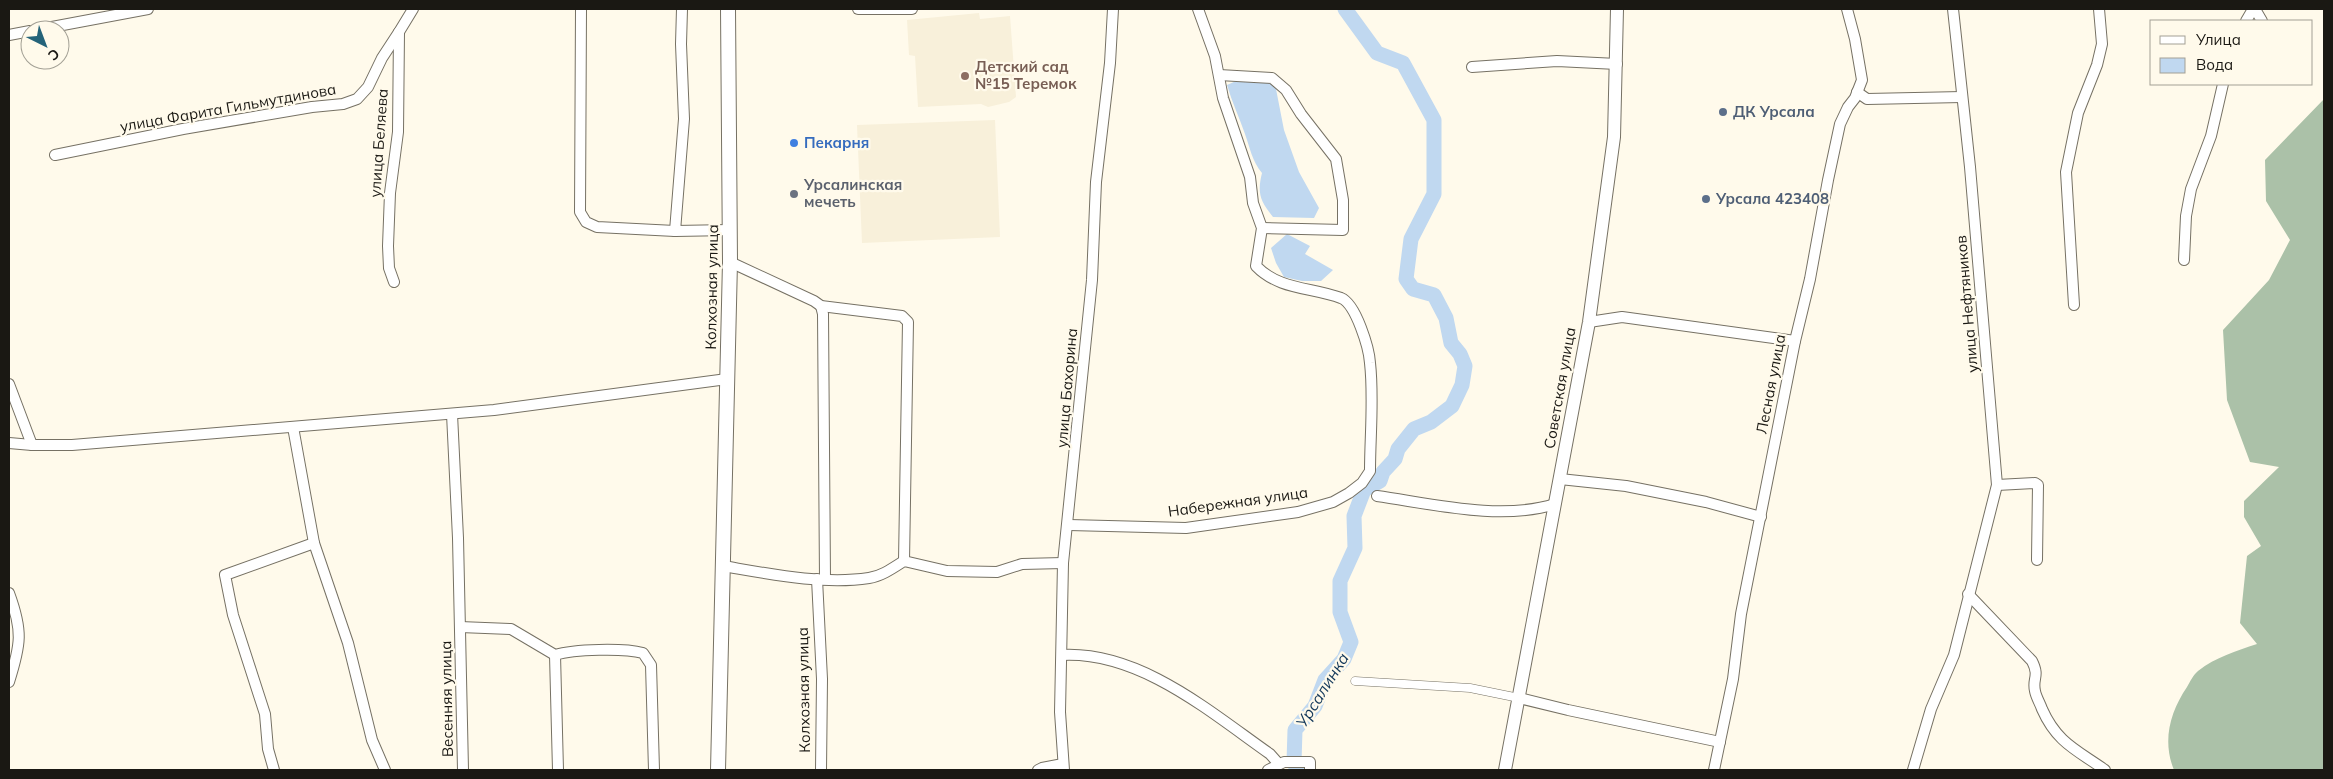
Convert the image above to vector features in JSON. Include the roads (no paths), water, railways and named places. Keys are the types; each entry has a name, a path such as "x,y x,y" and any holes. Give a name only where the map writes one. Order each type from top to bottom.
{"main road":[{"name":"Колхозная улица","path":"718,770 730,262 728,9"}],"street":[{"path":"70,24 148,9"},
{"path":"399,32 413,9"},
{"path":"581,9 580,212 586,222 597,227 675,231 730,230"},
{"path":"675,231 684,119 681,44 682,9"},
{"path":"858,9 912,9"},
{"name":"улица Бахорина","path":"1064,767 1060,712 1064,563 1092,280 1096,182 1110,63 1113,9"},
{"path":"1198,9 1215,56 1223,98 1250,177 1253,203 1262,228 1343,230 1341,183 1336,158 1300,114 1279,82 1265,76 1219,75"},
{"name":"Советская улица","path":"1506,770 1589,322 1614,138 1618,9"},
{"name":"Лесная улица","path":"1714,770 1733,679 1741,614 1840,124 1862,80 1855,39 1847,9"},
{"name":"улица Нефтяников","path":"1914,770 1931,709 1954,655 1997,485 1979,260 1953,9"},
{"path":"2074,305 2066,172 2078,113 2097,65 2102,44 2099,9"},
{"path":"2247,20 2254,9 2261,20"},
{"name":"улица Фарита Гильмутдинова","path":"55,155 183,128 303,108 344,104 357,99 368,87 382,58 399,32"},
{"name":"улица Беляева","path":"394,282 389,268 388,246 390,193 398,132 399,32"},
{"path":"1472,67 1557,61 1617,64"},
{"path":"2184,260 2186,216 2191,189 2211,136 2223,85"},
{"path":"1857,92 1867,99 1962,97"},
{"name":"Набережная улица","path":"1069,525 1186,528 1298,512 1333,502 1362,483 1370,471 1370,362 1355,315 1343,299 1293,287 1264,274 1256,266 1262,228"},
{"path":"730,262 821,306 902,316 908,322 904,561"},
{"name":"Колхозная улица","path":"821,306 823,314 822,770"},
{"path":"1589,322 1622,317 1795,341"},
{"path":"9,443 72,445 452,414 519,407 727,378"},
{"path":"9,384 32,445"},
{"name":"Весенняя улица","path":"452,414 463,770"},
{"path":"293,427 314,543 348,643 372,740 385,770"},
{"path":"1560,479 1626,486 1706,502 1761,517"},
{"path":"1997,485 2035,483 2038,485 2037,560"},
{"path":"1377,496 1459,508 1500,511 1534,511 1555,504"},
{"path":"274,770 268,749 265,714 233,615 225,575 314,543"},
{"path":"724,566 821,579 871,578 888,571 904,561 947,571 997,572 1022,564 1064,563"},
{"path":"9,593 20,632 18,651 9,682"},
{"path":"1968,594 2032,661 2037,671 2034,690 2047,720 2057,735 2066,745 2105,770"},
{"path":"460,627 511,629 555,655 569,652 627,651 639,652 647,656 651,665 652,677 654,770"},
{"path":"555,655 558,770"},
{"path":"1062,655 1090,656 1122,663 1181,691 1270,754 1278,763"},
{"path":"1355,681 1470,688 1720,742"},
{"path":"1268,770 1278,763 1310,762 1310,770"},
{"path":"1038,770 1042,768 1064,767"}],"water":[{"path":"1255,80 1271,83 1276,89 1284,130 1299,172 1319,208 1314,218 1273,217 1262,201 1260,186 1262,173 1254,159 1227,85 1236,81"},
{"path":"1287,234 1310,246 1305,254 1333,270 1321,281 1302,281 1284,277 1276,263 1271,248"}],"waterway":[{"name":"Урсалинка","path":"1297,770 1294,762 1295,730 1315,706 1325,680 1344,659 1351,642 1340,612 1340,581 1355,548 1354,516 1364,490 1380,481 1383,472 1395,459 1398,449 1414,429 1431,422 1452,406 1462,385 1465,366 1460,354 1451,343 1446,318 1434,295 1413,289 1406,279 1411,239 1434,194 1434,120 1403,63 1377,53 1345,9"}],"place":[{"name":"Детский сад №15 Теремок","path":"965,76"},
{"name":"ДК Урсала","path":"1723,112"},
{"name":"Пекарня","path":"794,143"},
{"name":"Урсалинская мечеть","path":"794,194"},
{"name":"Урсала 423408","path":"1706,199"}]}
